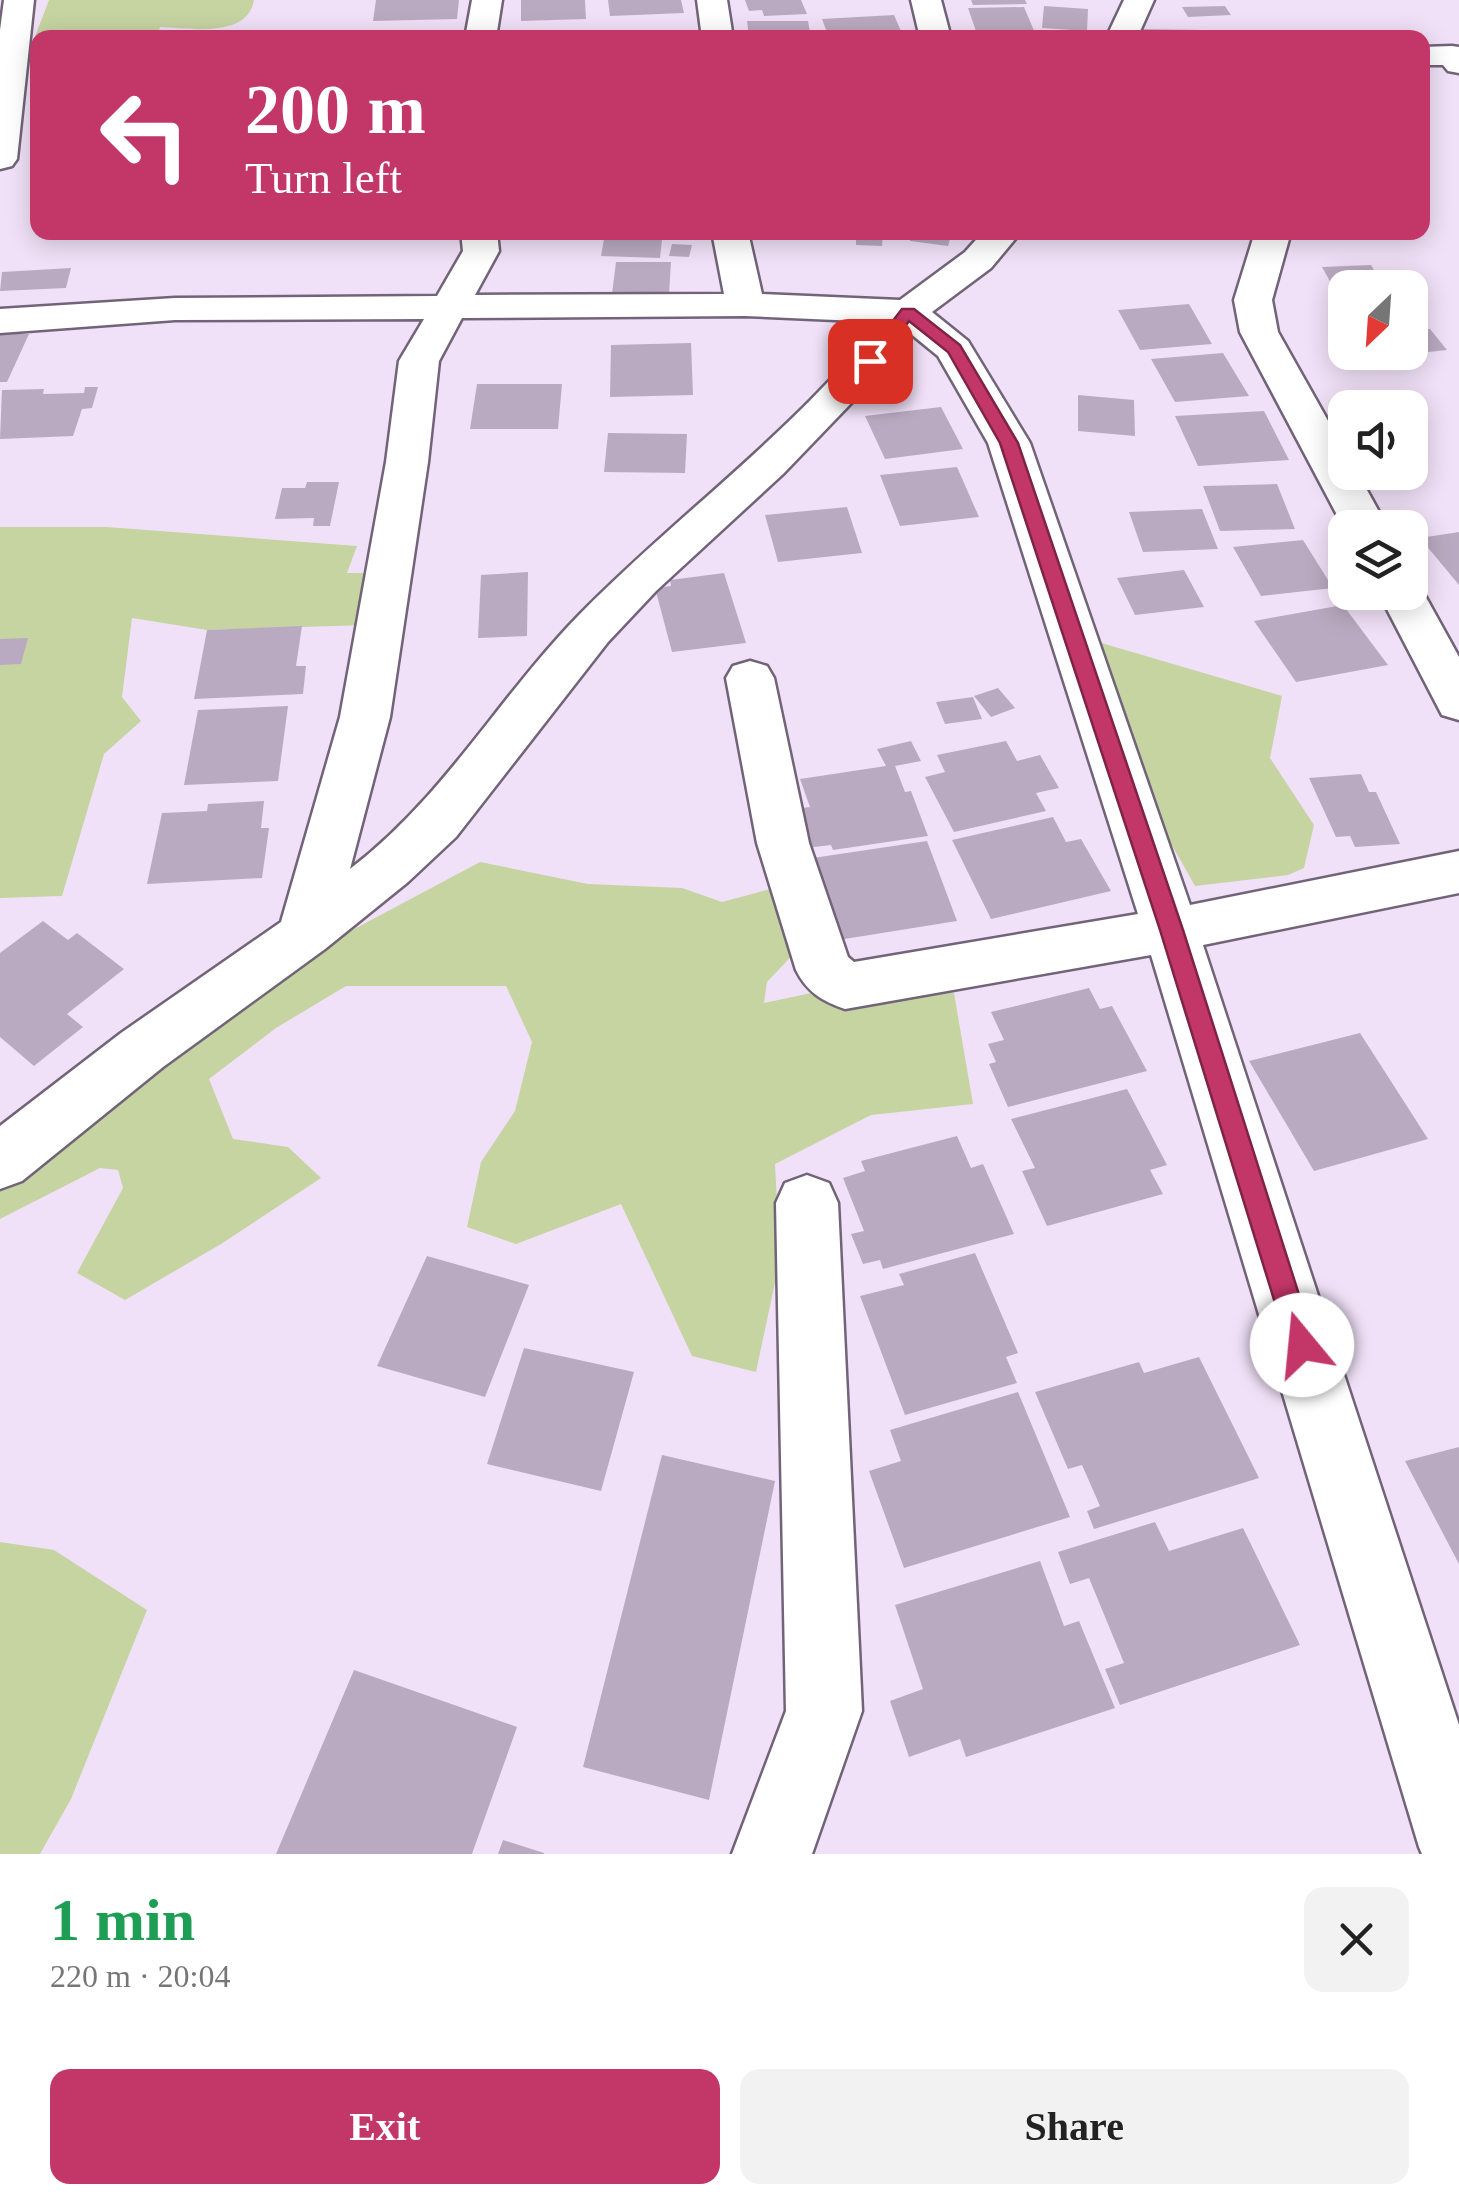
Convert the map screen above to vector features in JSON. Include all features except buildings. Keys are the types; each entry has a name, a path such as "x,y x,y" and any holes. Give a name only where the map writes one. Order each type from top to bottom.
{"street":[{"path":"0,159 19,0"},
{"path":"481,30 487,0"},
{"path":"712,0 717,30"},
{"path":"926,0 934,30"},
{"path":"1125,30 1139,0"},
{"path":"1430,56 1452,55 1459,64"},
{"path":"305,934 366,718 420,361 452,310 481,251 480,240"},
{"path":"732,240 745,305"},
{"path":"0,1162 142,1050 305,934 389,868 438,823 592,631 640,580 781,452 870,361 908,312 978,260 996,240"},
{"path":"1271,240 1254,300 1259,332 1356,510"},
{"path":"0,320 175,310 745,305 908,312 954,349 1009,443 1171,930 1459,1846"},
{"path":"1410,610 1459,702"},
{"path":"750,678 783,843 824,970 846,986 1171,930 1459,872"},
{"path":"772,1854 824,1712 807,1203"}],"green space":[{"path":"49,0 254,0 241,21 215,28 38,30"},
{"path":"0,527 107,527 357,546 347,573 370,573 367,625 207,630 132,618 122,697 141,721 104,754 62,896 0,898"},
{"path":"1098,642 1282,696 1270,758 1314,825 1304,868 1288,875 1195,886 1150,806"},
{"path":"480,862 588,884 682,888 722,902 778,887 804,943 767,982 764,1003 858,983 954,993 973,1104 871,1115 775,1164 780,1259 756,1372 692,1356 621,1204 516,1244 467,1227 481,1162 515,1111 532,1042 506,986 346,986 276,1028 209,1079 233,1139 288,1147 321,1178 221,1244 125,1300 77,1273 123,1188 118,1170 100,1168 0,1219 0,1184 283,967"},
{"path":"0,1542 54,1550 147,1610 71,1799 40,1854 0,1854"}],"route":[{"path":"870,361 908,312 954,349 1009,443 1171,930 1302,1345"}]}
